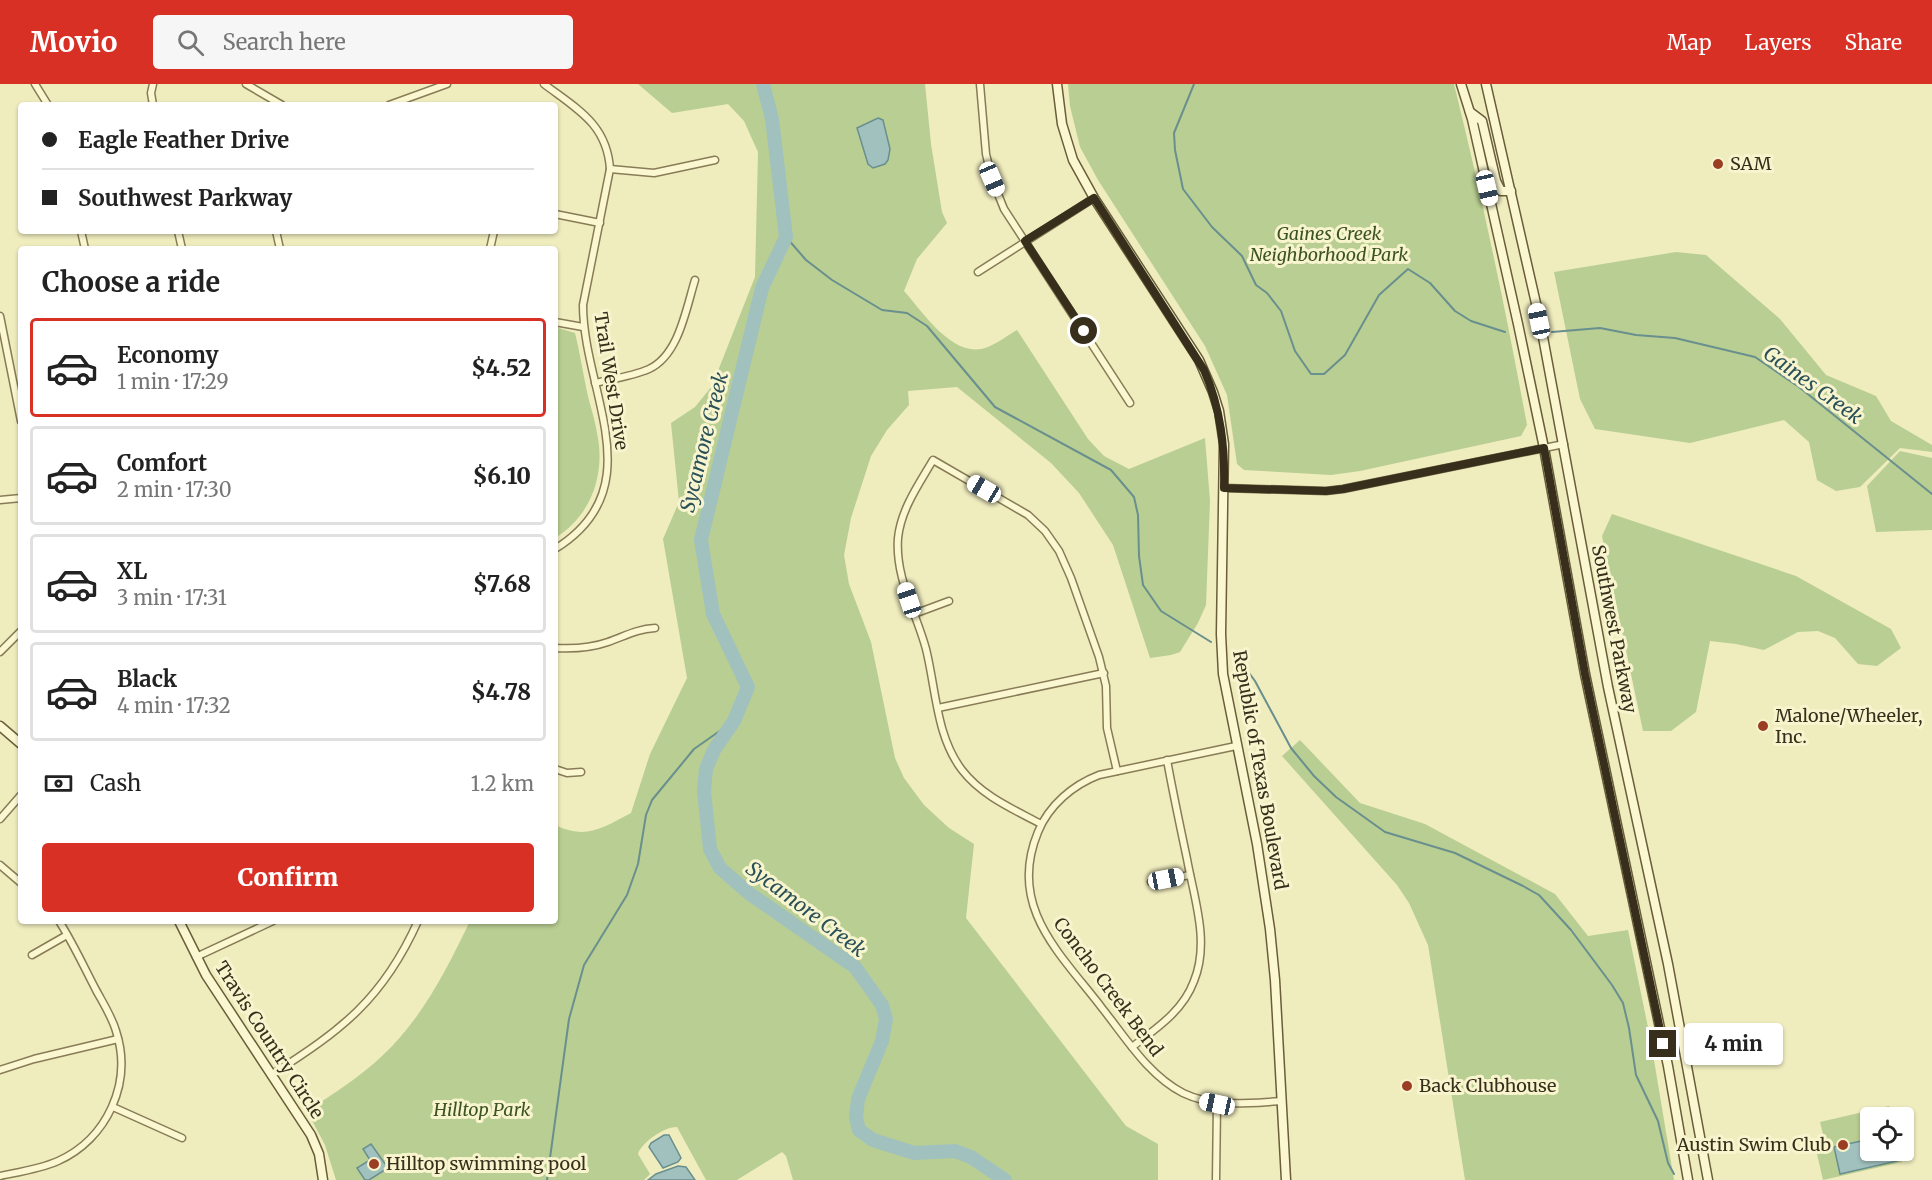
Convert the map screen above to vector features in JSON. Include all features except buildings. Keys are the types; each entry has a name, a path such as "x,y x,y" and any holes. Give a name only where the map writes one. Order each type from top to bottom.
{"main road":[{"name":"Republic of Texas Boulevard","path":"1057,84 1059,110 1073,160 1094,198 1204,370 1216,402 1223,432 1221,653 1269,920 1275,980 1286,1180"},
{"name":"Southwest Parkway","path":"1461,84 1518,324 1544,448 1583,663 1661,1034 1688,1180"},
{"name":"Southwest Parkway","path":"1486,84 1564,444 1604,666 1668,964 1708,1180"},
{"path":"1469,111 1482,121 1496,181 1501,191 1511,191"},
{"path":"0,726 18,741"},
{"name":"Travis Country Circle","path":"180,924 217,993 311,1135 319,1154 323,1180"}],"street":[{"path":"35,84 46,102"},
{"path":"152,102 153,84"},
{"path":"246,84 277,102"},
{"path":"396,102 447,84"},
{"name":"Trail West Drive","path":"544,84 594,124 608,149 610,169 583,305 583,327 609,447 607,479 590,518 573,537 558,547"},
{"path":"980,84 986,154 992,179 1004,209 1130,403"},
{"path":"610,169 654,173 715,160"},
{"path":"978,272 1094,198"},
{"path":"558,215 600,223"},
{"path":"595,383 648,370 664,359 676,340 695,280"},
{"path":"0,316 18,406"},
{"path":"558,323 583,327"},
{"path":"1224,488 1326,491 1343,489 1564,444"},
{"path":"1041,824 993,798 971,781 950,750 938,708 926,649 900,572 898,539 906,509 933,460 1018,508 1045,531 1065,563 1104,674 1107,728 1117,771"},
{"path":"0,500 18,498"},
{"path":"914,614 949,601"},
{"path":"558,648 590,647 634,631 655,628"},
{"path":"0,652 18,634"},
{"path":"938,708 1104,674"},
{"name":"Concho Creek Bend","path":"1236,746 1099,775 1079,784 1058,801 1041,824 1028,864 1029,887 1035,913 1048,937 1152,1071 1170,1086 1191,1097 1217,1104 1282,1101"},
{"path":"1132,1047 1170,1017 1185,999 1200,962 1201,932 1167,760"},
{"path":"558,770 567,773 581,772"},
{"path":"0,819 18,798"},
{"path":"0,865 18,880"},
{"path":"1151,882 1190,875"},
{"path":"0,1176 44,1166 66,1157 94,1135 113,1107 121,1073 118,1039 114,1024 61,924"},
{"path":"196,957 267,924"},
{"path":"271,1075 333,1034 364,1006 392,971 417,924"},
{"path":"32,954 67,935"},
{"path":"0,1070 34,1059 118,1039"},
{"path":"1216,1180 1217,1104"},
{"path":"113,1107 182,1138"}],"green space":[{"name":"Hilltop Park","path":"638,84 925,84 931,144 942,212 947,223 917,259 904,291 940,332 963,347 975,349 988,347 1017,330 1088,439 1104,456 1129,469 1205,438 1210,501 1206,605 1180,652 1171,655 1150,658 1113,545 1079,493 1051,463 957,387 908,391 909,405 887,430 871,456 851,518 844,555 849,584 871,642 895,758 904,778 924,805 949,828 974,844 966,918 1126,1126 1158,1144 1158,1180 793,1180 786,1156 782,1152 737,1180 706,1180 677,1127 672,1127 648,1140 640,1150 638,1154 650,1174 644,1180 336,1180 325,1145 307,1111 365,1071 396,1042 432,993 468,924 558,924 558,826 576,832 585,832 603,827 631,813 650,754 687,678 663,539 679,502 671,423 695,407 712,386 755,277 758,152 744,121 728,104 672,113"},
{"name":"Gaines Creek Neighborhood Park","path":"1068,84 1454,84 1484,211 1519,382 1527,425 1521,436 1360,471 1331,475 1244,470 1237,464 1227,395 1205,346 1098,180 1080,147 1070,106"},
{"path":"1676,252 1706,255 1780,319 1826,375 1876,396 1891,421 1932,445 1932,452 1900,448 1860,487 1836,491 1817,480 1809,442 1784,420 1690,443 1595,429 1580,399 1554,272"},
{"path":"558,328 575,333 599,448 599,464 593,493 578,518 558,536"},
{"path":"1900,451 1932,458 1932,530 1876,532 1867,486"},
{"path":"1612,514 1796,576 1891,629 1901,648 1877,666 1858,664 1835,638 1818,631 1798,632 1764,650 1710,641 1696,712 1671,731 1643,731 1602,536"},
{"path":"1300,740 1360,803 1425,824 1555,894 1588,936 1628,930 1651,1042 1674,1180 1465,1180 1428,945 1409,903 1397,885 1282,756"},
{"name":"Austin Swim Club","path":"1860,1113 1860,1161 1902,1162 1823,1180 1814,1141 1824,1138 1820,1122"}],"water":[{"path":"878,118 883,120 890,149 885,164 873,168 868,164 857,128"},
{"path":"664,1135 669,1135 681,1158 678,1162 663,1168 649,1147 651,1143"},
{"path":"1860,1141 1860,1161 1897,1161 1840,1174 1834,1147"},
{"name":"Hilltop swimming pool","path":"371,1144 388,1168 369,1180 365,1180 357,1168 370,1160 363,1149"},
{"path":"678,1166 686,1167 695,1180 648,1180 656,1174"}],"waterway":[{"name":"Sycamore Creek","path":"763,84 772,119 786,237 762,288 701,540 713,614 748,687 734,721 714,750 706,769 704,791 710,849 720,868 750,894 855,967 882,1005 886,1019 882,1041 858,1099 856,1117 859,1130 873,1140 914,1153 955,1151 971,1157 1005,1180"},
{"name":"Gaines Creek","path":"1194,84 1174,133 1183,189 1212,227 1242,256 1256,285 1267,293 1281,311 1295,351 1311,374 1324,374 1345,355 1379,295 1408,269 1430,283 1455,311 1471,321 1505,332"},
{"path":"786,237 806,260 832,280 882,310 907,313 927,326 995,407 1111,470 1134,497 1138,515 1139,556 1143,585 1161,611 1211,642"},
{"name":"Gaines Creek","path":"1552,332 1600,328 1636,335 1675,338 1755,357 1799,387 1932,494"},
{"path":"1233,651 1255,681 1291,748 1314,776 1336,797 1385,832 1455,853 1539,895 1571,930 1623,1003 1636,1075 1658,1121 1668,1163 1674,1174"},
{"path":"547,1180 569,1019 584,965 627,895 638,864 646,815 652,800 694,749 734,721"}],"place":[{"name":"SAM","path":"1718,164"},
{"name":"Malone/Wheeler, Inc.","path":"1763,726"},
{"name":"Back Clubhouse","path":"1407,1086"},
{"name":"Austin Swim Club","path":"1843,1145"},
{"name":"Hilltop swimming pool","path":"374,1164"}],"route":[{"path":"1084,331 1025,241 1094,198 1204,370 1213,392 1223,432 1224,488 1326,491 1343,489 1544,448 1585,674 1663,1044"}]}
